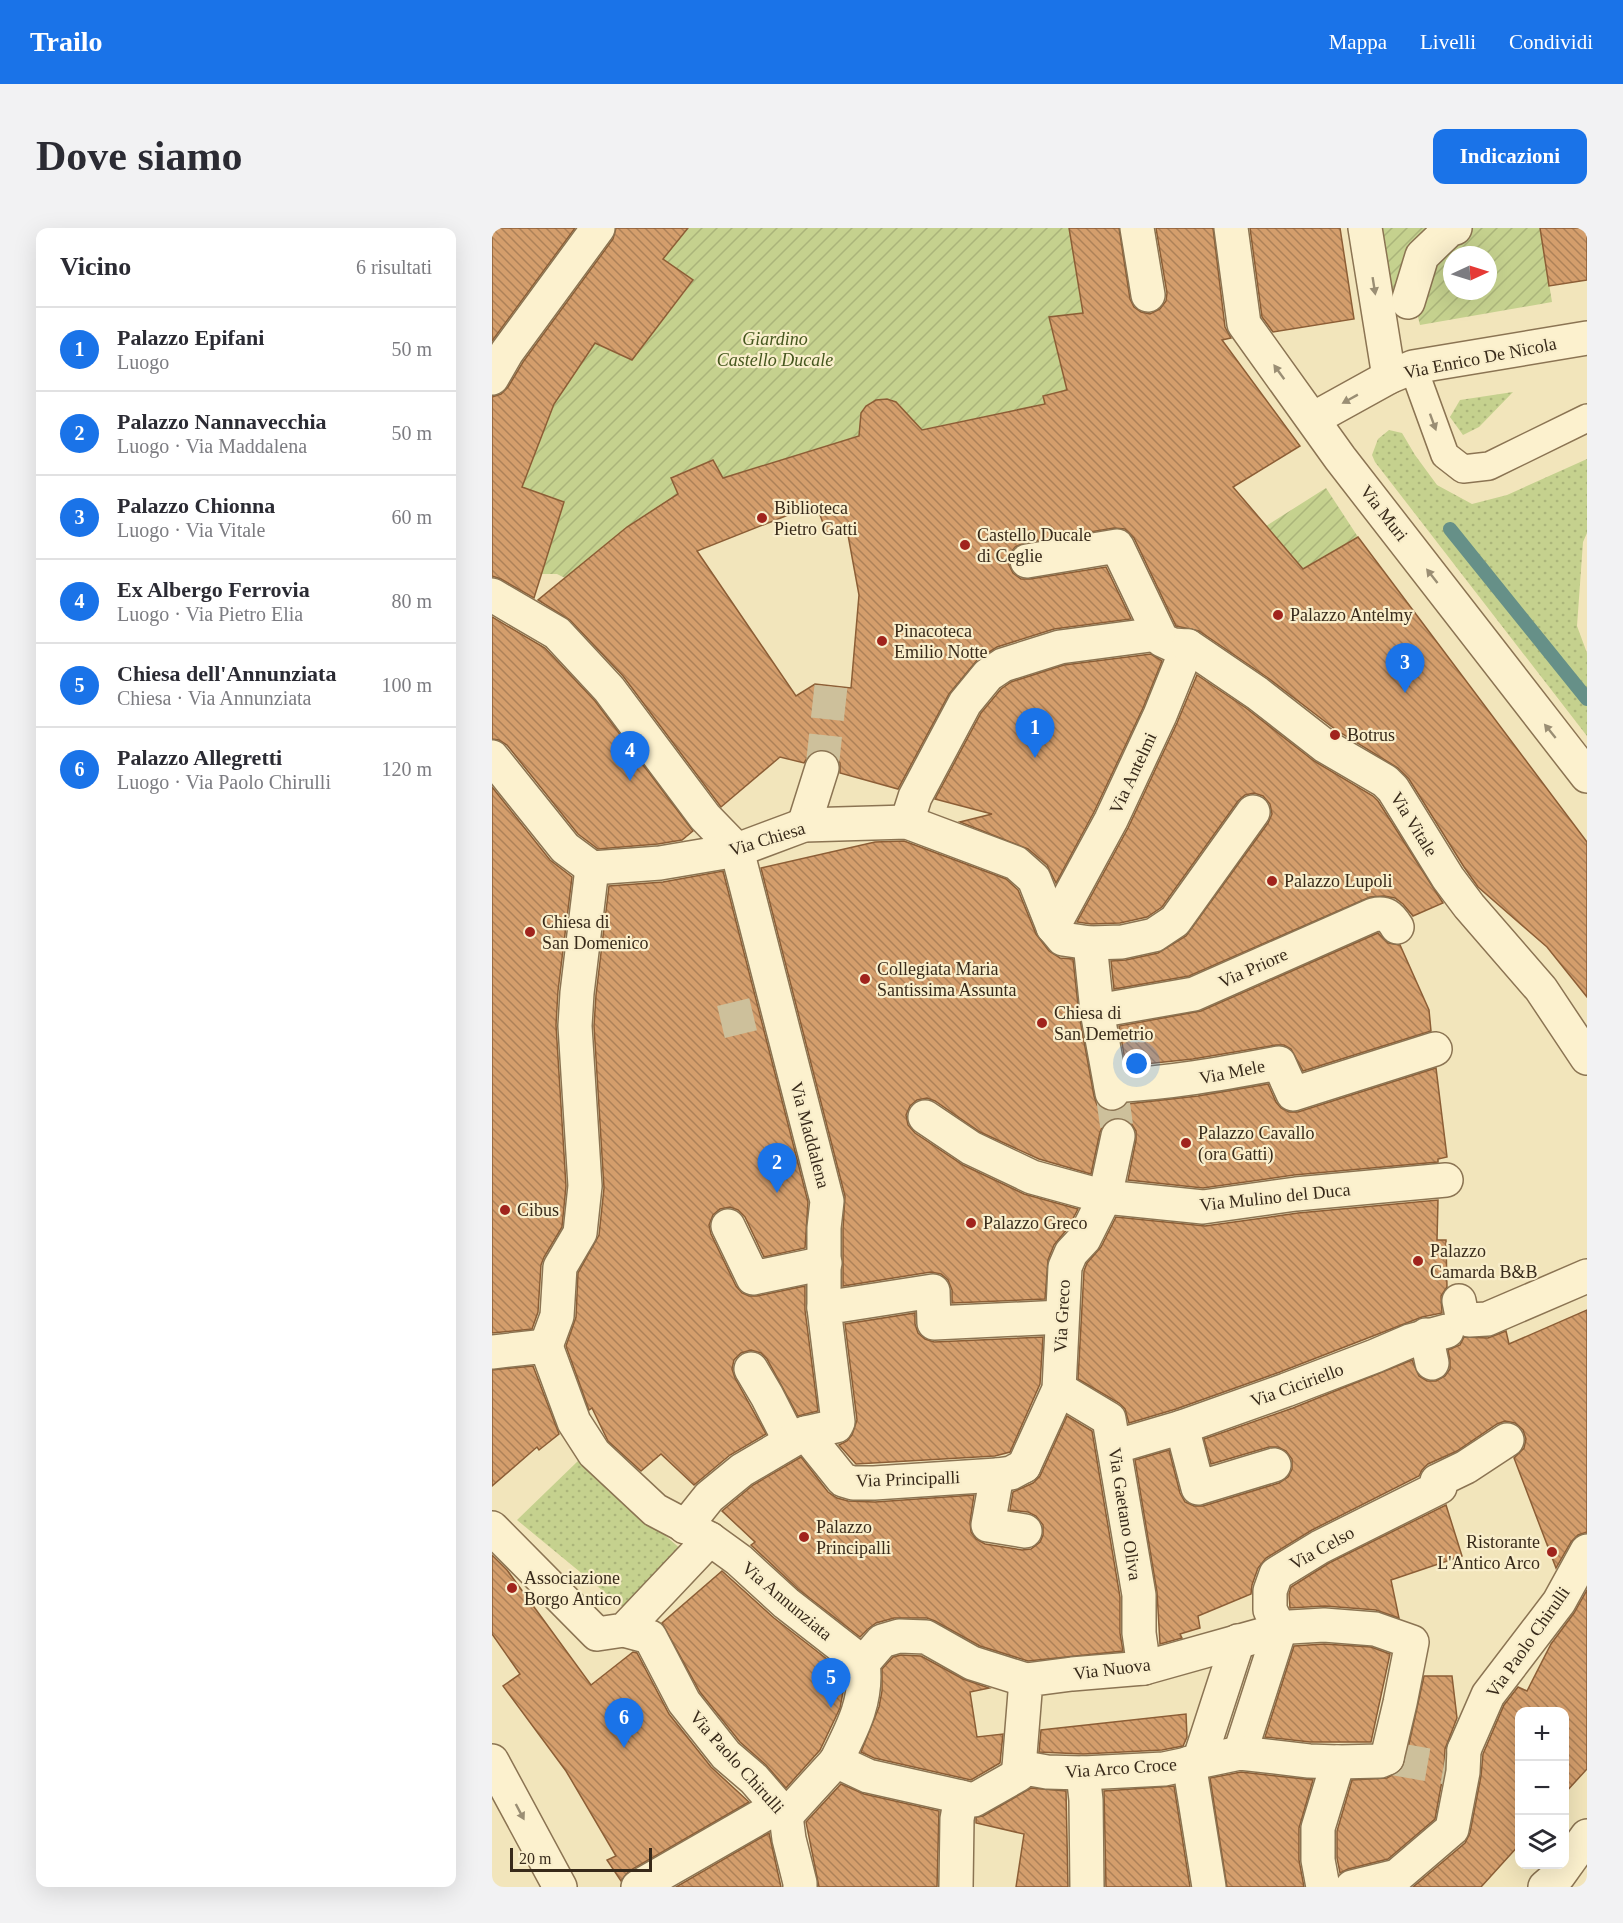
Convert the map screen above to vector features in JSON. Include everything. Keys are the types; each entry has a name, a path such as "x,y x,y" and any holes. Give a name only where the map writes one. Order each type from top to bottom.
{"street":[{"path":"492,378 507,352 598,228"},
{"path":"1137,228 1148,295"},
{"name":"Via Muri","path":"1231,228 1244,324 1340,458 1587,776"},
{"path":"1365,228 1401,372"},
{"path":"1408,302 1422,256 1450,229 1455,228"},
{"name":"Via Enrico De Nicola","path":"1313,420 1401,372 1587,338"},
{"path":"1027,561 1117,546 1162,640 1173,645 1188,646"},
{"path":"492,595 557,633 609,689 705,818 737,850"},
{"path":"1158,634 1060,647 1003,665 988,675 960,713 915,797 907,822 1016,863 1034,879 1053,927 1063,939 1090,943 1122,942 1154,935 1175,921 1253,812"},
{"name":"Via Antelmi","path":"1053,927 1111,820 1160,715 1188,646"},
{"name":"Via Vitale","path":"1188,646 1257,693 1325,746 1385,781 1393,789 1448,878 1469,906 1541,988 1587,1056"},
{"path":"492,757 565,848 592,868 575,1026 585,1186 580,1233 560,1267 557,1316 546,1346 492,1352"},
{"path":"804,825 822,768"},
{"name":"Via Chiesa","path":"592,868 660,863 737,850 804,825 907,822"},
{"name":"Via Maddalena","path":"737,850 772,1010 827,1201 824,1228 824,1308 838,1422 833,1428 797,1437"},
{"name":"Via Priore","path":"1097,1011 1194,994 1373,915 1381,913 1389,915 1397,927"},
{"name":"Via Mele","path":"1090,943 1097,1011 1112,1090 1200,1078 1279,1063 1293,1094 1435,1049"},
{"name":"Via Mulino del Duca","path":"925,1117 971,1148 1032,1177 1105,1197 1203,1207 1296,1194 1446,1180"},
{"name":"Via Greco","path":"1011,1471 1059,1389 1065,1267 1071,1253 1084,1239 1105,1197 1118,1136"},
{"path":"728,1226 753,1278 825,1263"},
{"path":"1459,1301 1462,1316 1469,1320 1487,1319 1587,1276"},
{"path":"824,1308 933,1291 934,1323 1062,1317"},
{"name":"Via Ciciriello","path":"1114,1447 1182,1427 1375,1356 1429,1342"},
{"name":"Via Annunziata","path":"546,1346 574,1422 594,1453 655,1510 739,1560 786,1603 863,1663"},
{"name":"Via Principalli","path":"751,1369 767,1396 797,1437 843,1480 874,1484 1011,1471"},
{"name":"Via Gaetano Oliva","path":"1059,1389 1109,1419 1139,1595 1139,1633 1144,1668"},
{"path":"1182,1427 1198,1488 1274,1465"},
{"path":"492,1528 597,1634 624,1630 697,1533 709,1497 742,1470 797,1437"},
{"name":"Via Celso","path":"1280,1629 1270,1610 1270,1591 1276,1574 1320,1547 1440,1487 1437,1481 1466,1467 1507,1440"},
{"path":"1011,1471 988,1526 1025,1531"},
{"name":"Via Paolo Chirulli","path":"1352,1887 1397,1876 1452,1829 1462,1764 1488,1695 1559,1602 1587,1551"},
{"name":"Via Nuova","path":"1026,1680 1144,1668 1280,1629 1324,1625 1375,1629 1412,1642 1391,1759"},
{"path":"1240,1753 1280,1629"},
{"name":"Via Paolo Chirulli","path":"624,1630 650,1636 684,1702 726,1755 754,1779 783,1811 800,1887"},
{"path":"638,1887 783,1811 836,1761 852,1731 863,1697 863,1663 882,1641 899,1636 926,1637 972,1663 1026,1680 1018,1775 959,1808 868,1776 836,1761"},
{"path":"1209,1887 1194,1762 1238,1641"},
{"name":"Via Arco Croce","path":"1019,1767 1047,1772 1083,1773 1164,1769 1240,1753 1309,1761 1391,1759"},
{"path":"492,1761 560,1887"},
{"path":"1323,1887 1318,1860 1318,1828 1338,1762"},
{"path":"1083,1773 1086,1800 1087,1887"},
{"path":"956,1887 959,1808"},
{"path":"1545,1887 1559,1875 1587,1836"}],"lane":[{"path":"1401,372 1445,455 1463,469 1489,466 1587,418"}],"green space":[{"name":"Giardino Castello Ducale","path":"688,228 1069,228 1083,313 1049,318 1067,390 1043,396 1045,404 910,432 902,408 896,402 880,399 870,403 862,411 860,423 862,435 723,478 713,460 671,477 678,494 565,578 557,574 536,574 564,502 522,487 554,404 595,343 632,360 693,281 663,259"},
{"path":"1381,228 1540,228 1552,302 1420,325 1414,301 1392,304"},
{"path":"1513,392 1479,427 1463,435 1450,417 1460,400"},
{"path":"1389,430 1402,433 1437,485 1472,504 1507,495 1587,459 1587,533 1583,542 1577,626 1587,653 1587,736 1375,462 1372,455 1378,439"},
{"path":"1326,488 1358,537 1329,554 1335,608 1266,526"},
{"path":"579,1460 683,1551 625,1609 517,1520"}],"building":[{"path":"492,228 575,228 492,341"},
{"path":"616,228 688,228 663,259 693,280 632,360 595,343 554,404 522,487 564,502 534,598 492,576 492,397 501,394 508,387 523,362 613,239"},
{"path":"1069,228 1119,228 1130,299 1134,307 1150,314 1160,309 1166,301 1167,293 1156,228 1213,228 1225,327 1231,338 1222,340 1300,446 1233,487 1303,569 1358,537 1587,842 1587,997 1547,947 1478,887 1409,779 1398,768 1336,730 1268,678 1199,631 1176,626 1134,538 1125,529 1114,528 1024,543 1015,547 1009,555 1009,565 1013,573 1021,579 1106,567 1131,619 1054,629 997,647 978,659 949,694 898,789 840,773 840,763 835,755 827,750 819,750 809,755 804,763 780,757 721,807 623,676 570,620 538,600 627,527 678,494 671,478 713,460 723,478 859,436 861,413 866,406 876,400 887,399 896,402 922,430 1045,404 1043,396 1067,390 1049,317 1083,313","holes":["816,504 827,534 846,524 859,595 851,688 815,684 796,696 697,551"]},
{"path":"1250,228 1340,228 1354,319 1273,332 1262,317"},
{"path":"1540,228 1587,228 1587,280 1549,286"},
{"path":"492,617 545,648 595,701 693,831 682,840 598,849 578,834 507,745 492,739"},
{"path":"1151,654 1162,661 1143,708 1094,812 1056,883 1047,865 1028,849 960,822 992,814 935,799 981,713 1001,689 1011,682 1064,665"},
{"path":"1197,675 1246,708 1314,761 1373,796 1443,903 1413,916 1395,898 1370,897 1189,976 1114,989 1111,961 1158,953 1186,936 1268,823 1272,814 1270,804 1263,796 1254,793 1245,795 1238,801 1162,907 1147,917 1120,923 1077,922 1128,828"},
{"path":"492,787 550,860 572,877 556,1025 566,1186 562,1227 541,1265 538,1312 532,1329 492,1333"},
{"path":"904,841 1006,879 1018,890 1036,934 1049,951 1060,958 1073,959 1079,1014 1094,1096 1097,1105 1105,1110 1116,1111 1127,1104 1198,1096 1268,1084 1281,1108 1289,1112 1298,1112 1436,1068 1447,1157 1438,1159 1438,1162 1294,1175 1203,1188 1128,1180 1136,1131 1131,1123 1122,1118 1112,1118 1104,1124 1100,1132 1091,1174 1039,1159 980,1132 935,1101 927,1098 917,1100 910,1106 906,1115 908,1125 915,1133 963,1165 1024,1194 1078,1209 1068,1228 1054,1245 1048,1260 1045,1299 952,1303 952,1290 948,1280 941,1274 931,1272 843,1286 845,1196 761,868 875,842"},
{"path":"723,871 808,1202 805,1248 764,1257 745,1217 738,1210 730,1207 720,1209 713,1215 709,1225 711,1234 736,1286 742,1293 757,1296 805,1286 805,1310 818,1411 798,1416 767,1359 761,1353 751,1350 741,1353 734,1360 732,1369 766,1434 730,1455 694,1485 661,1454 641,1471 608,1441 592,1408 589,1410 566,1346 576,1317 578,1273 599,1235 604,1188 594,1026 609,886 663,882"},
{"path":"1378,933 1388,943 1400,945 1429,1010 1431,1031 1303,1071 1291,1049 1284,1045 1193,1059 1126,1066 1119,1026 1201,1011"},
{"path":"1438,1200 1437,1240 1446,1240 1447,1287 1441,1296 1442,1313 1422,1317 1280,1372 1129,1423 1125,1409 1119,1403 1078,1379 1084,1271 1087,1263 1101,1247 1116,1217 1205,1226 1298,1213"},
{"path":"1587,1310 1587,1532 1578,1535 1571,1542 1556,1568 1514,1458 1524,1448 1526,1439 1523,1430 1515,1423 1505,1421 1457,1451 1428,1464 1419,1476 1312,1530 1266,1558 1258,1568 1251,1594 1198,1616 1200,1628 1180,1634 1182,1638 1160,1644 1157,1592 1135,1460 1169,1450 1180,1493 1185,1502 1194,1506 1203,1506 1279,1483 1288,1477 1292,1469 1292,1459 1286,1451 1278,1447 1269,1447 1211,1464 1204,1439 1293,1408 1412,1360 1419,1376 1427,1381 1436,1381 1445,1376 1450,1369 1448,1350 1460,1345 1464,1337 1488,1338 1506,1331 1509,1344"},
{"path":"915,1313 918,1333 934,1342 1043,1337 1040,1384 1010,1452 995,1456 856,1464 839,1445 852,1435 857,1420 845,1324"},
{"path":"533,1366 559,1434 539,1450 537,1447 492,1486 492,1370"},
{"path":"1067,1416 1092,1431 1120,1597 1120,1633 1123,1651 1028,1661 980,1646 927,1618 894,1618 876,1623 860,1637 798,1589 751,1545 755,1542 722,1511 753,1485 801,1457 828,1492 848,1501 875,1502 974,1495 970,1522 971,1532 976,1539 985,1544 1022,1550 1031,1549 1040,1542 1043,1525 1036,1516 1028,1512 1010,1510 1013,1492 1033,1483 1040,1476"},
{"path":"1446,1505 1462,1556 1391,1580 1399,1618 1376,1610 1325,1606 1290,1608 1291,1587 1329,1563"},
{"path":"492,1555 507,1570 591,1685 633,1652 637,1653 669,1714 711,1767 749,1802 629,1871 621,1881 607,1860 616,1856 566,1771 503,1686 520,1674 492,1634"},
{"path":"722,1571 774,1618 845,1673 840,1708 820,1750 786,1788 766,1765 740,1742 700,1692 662,1623"},
{"path":"1587,1590 1587,1769 1569,1789 1569,1707 1515,1707 1515,1850 1481,1887 1413,1887 1465,1843 1470,1833 1483,1754 1504,1705 1518,1687 1527,1691 1551,1644 1574,1613"},
{"path":"1324,1644 1371,1647 1390,1654 1371,1742 1310,1742 1265,1737 1294,1646"},
{"path":"921,1656 963,1679 989,1688 970,1692 977,1737 1003,1734 1000,1763 971,1780 874,1758 861,1752 879,1707 882,1669 893,1657"},
{"path":"1424,1676 1452,1676 1457,1718 1445,1749 1444,1770 1435,1819 1388,1859 1340,1873 1337,1858 1337,1831 1352,1780 1387,1778 1402,1769"},
{"path":"1186,1714 1187,1737 1183,1746 1162,1750 1083,1754 1039,1752 1041,1730"},
{"path":"1241,1772 1313,1780 1299,1828 1299,1860 1304,1887 1227,1887 1210,1778"},
{"path":"841,1784 864,1794 939,1811 937,1887 819,1887 806,1822"},
{"path":"1174,1786 1190,1887 1106,1887 1104,1791"},
{"path":"1031,1788 1066,1791 1068,1887 1016,1887 1024,1834 976,1823 976,1817 983,1816"},
{"path":"769,1833 781,1887 676,1887"}],"waterway":[{"path":"1450,529 1587,699"}],"tunnel":[{"path":"822,768 831,686"},
{"path":"721,1022 767,1011"},
{"path":"1112,1093 1118,1136"},
{"path":"1395,1759 1458,1770"}],"place":[{"name":"Biblioteca Pietro Gatti","path":"762,518"},
{"name":"Castello Ducale di Ceglie","path":"965,545"},
{"name":"Palazzo Antelmy","path":"1278,615"},
{"name":"Pinacoteca Emilio Notte","path":"882,641"},
{"name":"Palazzo Chionna","path":"1405,693"},
{"name":"Botrus","path":"1335,735"},
{"name":"Palazzo Epifani","path":"1035,758"},
{"name":"Ex Albergo Ferrovia","path":"630,781"},
{"name":"Palazzo Lupoli","path":"1272,881"},
{"name":"Chiesa di San Domenico","path":"530,932"},
{"name":"Collegiata Maria Santissima Assunta","path":"865,979"},
{"name":"Chiesa di San Demetrio","path":"1042,1023"},
{"name":"Palazzo Cavallo (ora Gatti)","path":"1186,1143"},
{"name":"Palazzo Nannavecchia","path":"777,1193"},
{"name":"Cibus","path":"505,1210"},
{"name":"Palazzo Greco","path":"971,1223"},
{"name":"Palazzo Camarda B&B","path":"1418,1261"},
{"name":"Palazzo Principalli","path":"804,1537"},
{"name":"Ristorante L'Antico Arco","path":"1552,1552"},
{"name":"Associazione Borgo Antico","path":"512,1588"},
{"name":"Chiesa dell'Annunziata","path":"831,1708"},
{"name":"Palazzo Allegretti","path":"624,1748"}]}
